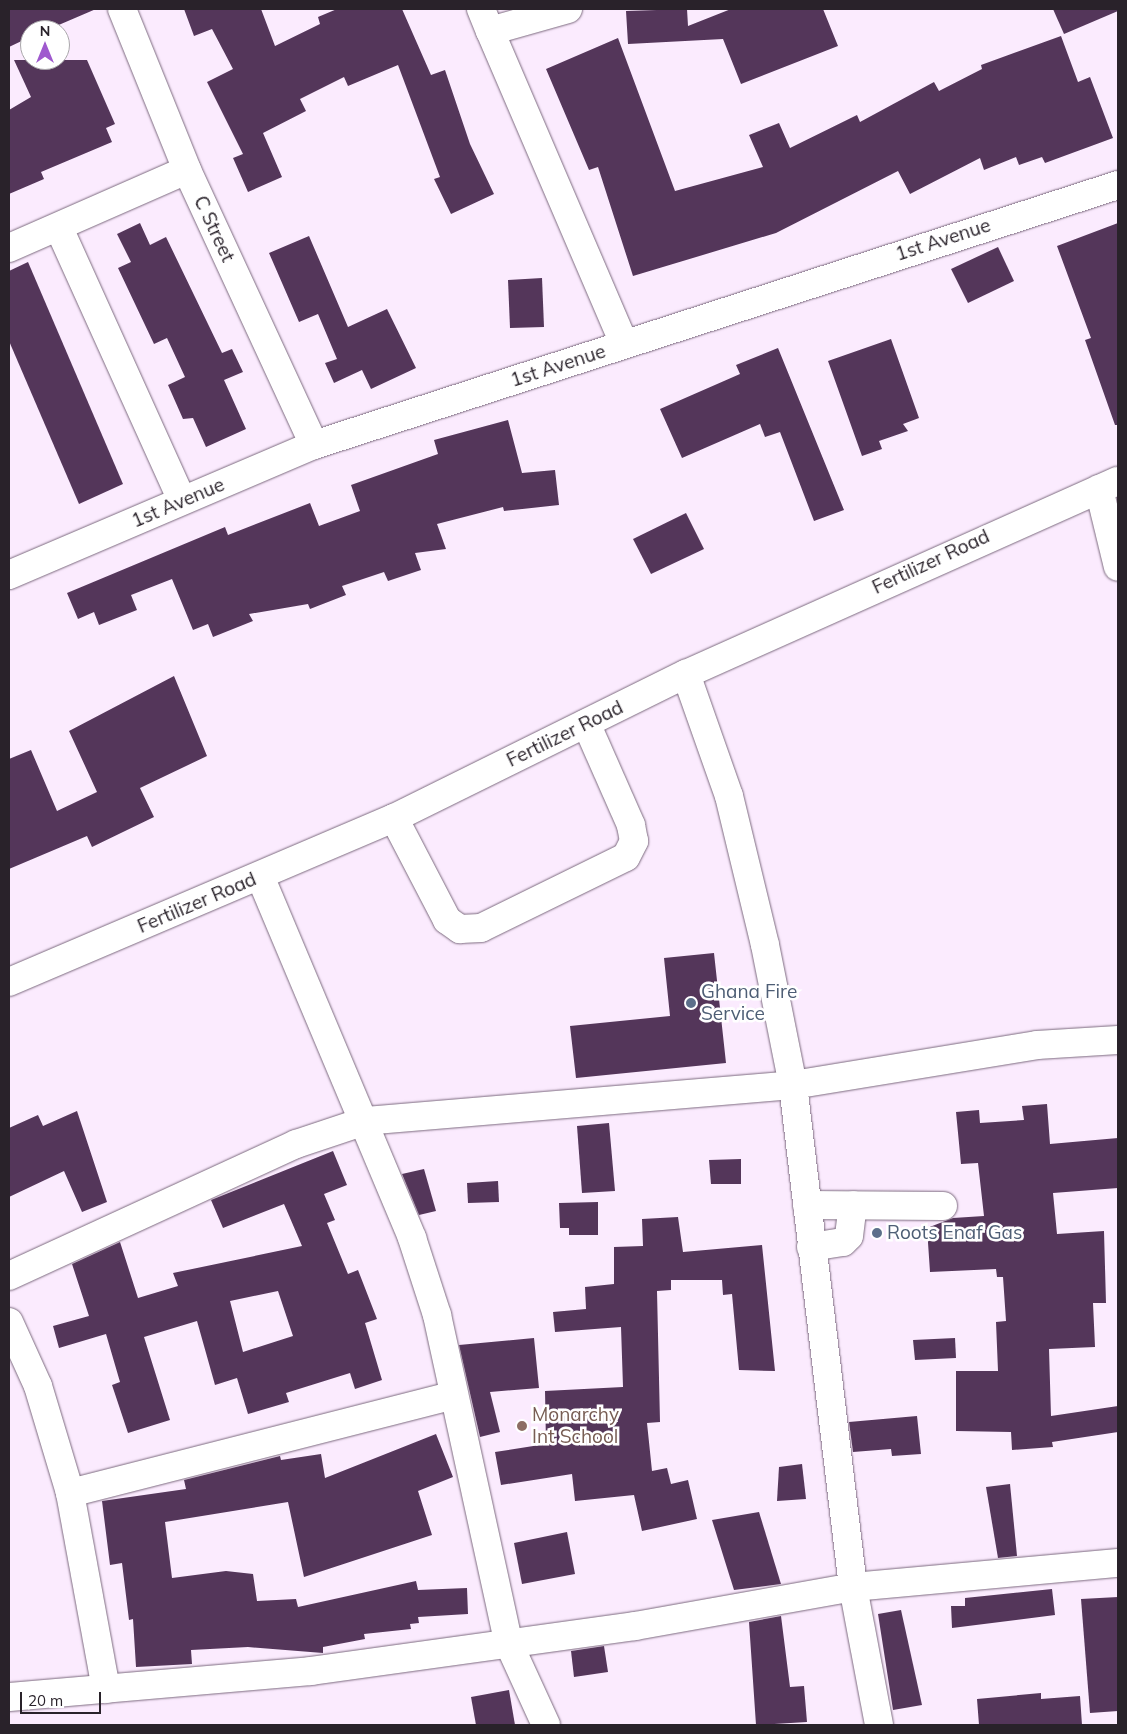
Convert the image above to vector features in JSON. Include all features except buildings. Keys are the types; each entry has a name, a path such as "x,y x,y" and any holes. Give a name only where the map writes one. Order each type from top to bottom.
{"street":[{"name":"C Street","path":"122,9 187,170 314,446"},
{"path":"568,9 485,20 624,344"},
{"path":"9,248 187,170"},
{"name":"1st Avenue","path":"9,574 314,446 1118,185"},
{"path":"58,228 182,501"},
{"path":"1108,485 1118,568"},
{"name":"Fertilizer Road","path":"9,982 394,818 686,674 1108,485"},
{"path":"686,674 729,796 765,945 793,1085 853,1587 879,1725"},
{"path":"394,818 447,920 460,930 481,928 626,857 634,841 631,824 586,723"},
{"path":"260,876 412,1238 454,1395 509,1644 546,1725"},
{"path":"9,1276 296,1144 364,1121 793,1085 1037,1045 1118,1040"},
{"path":"806,1204 942,1206"},
{"path":"812,1247 843,1242 849,1236 853,1205"},
{"path":"9,1322 38,1386 70,1492 106,1689"},
{"path":"70,1492 454,1395"},
{"path":"9,1697 311,1671 509,1644 853,1587 1118,1563"}],"place":[{"name":"Ghana Fire Service","path":"691,1003"},
{"name":"Roots Enaf Gas","path":"877,1233"},
{"name":"Monarchy Int School","path":"522,1426"}]}
